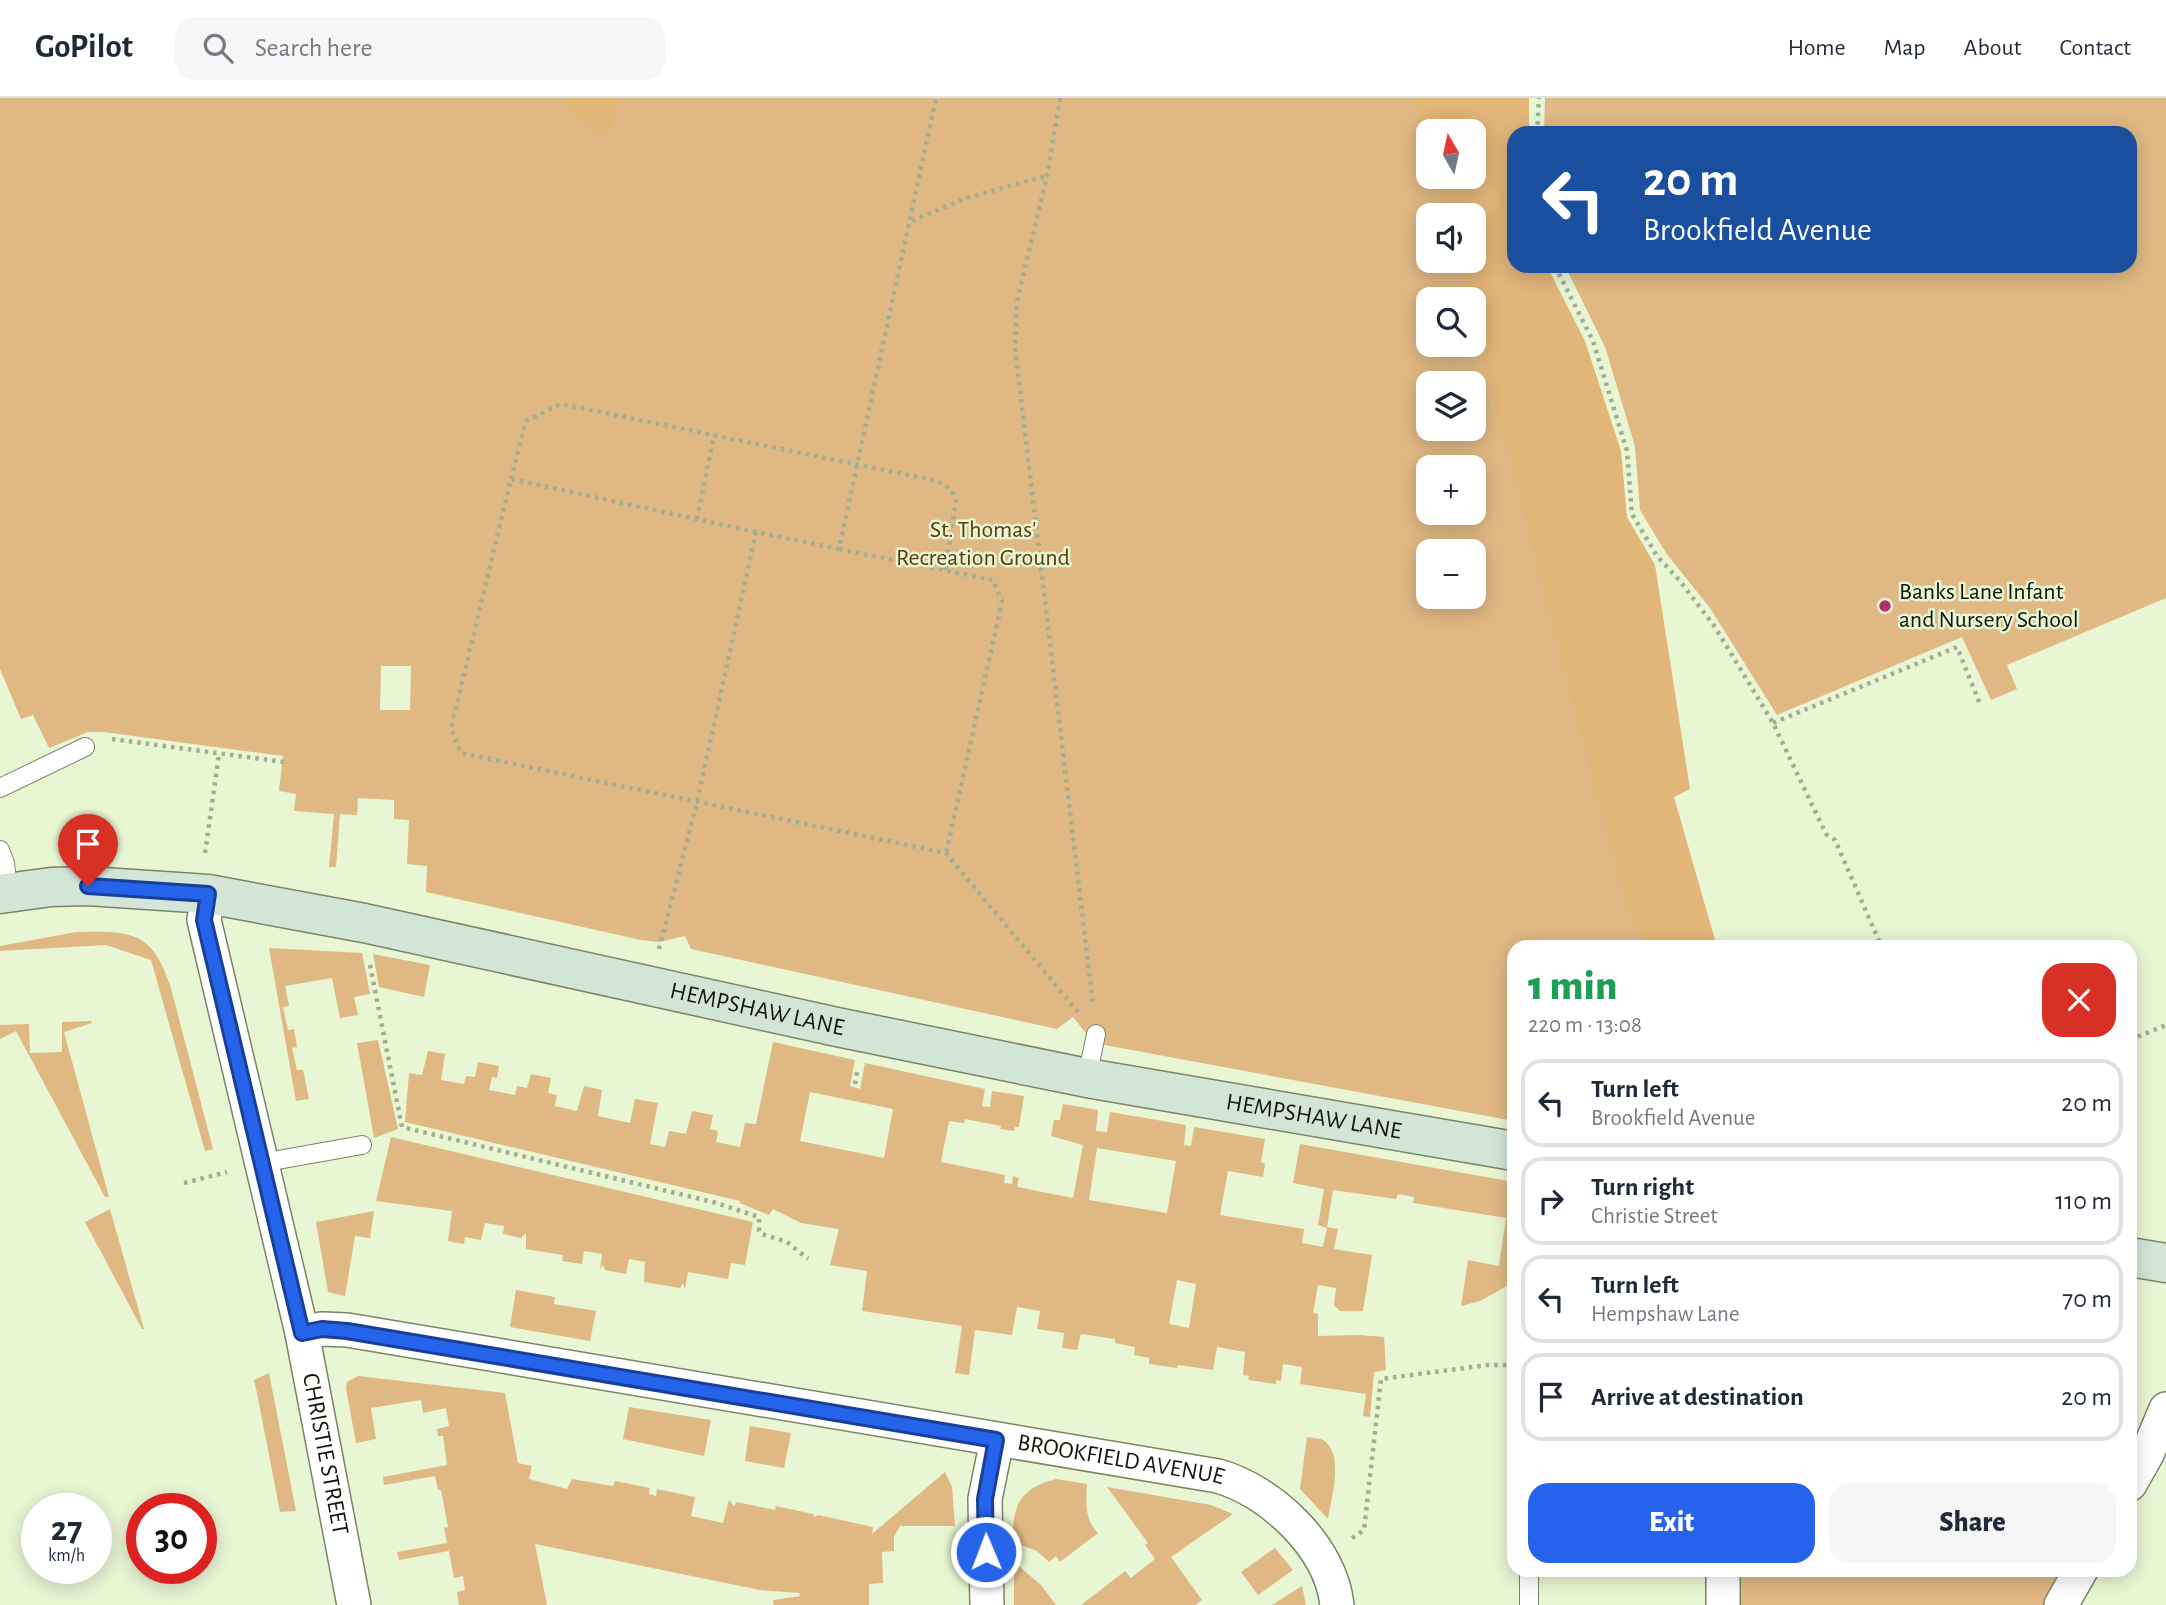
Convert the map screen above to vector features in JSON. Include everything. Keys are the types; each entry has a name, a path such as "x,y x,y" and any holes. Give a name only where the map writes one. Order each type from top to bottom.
{"street":[{"name":"HEMPSHAW LANE","path":"4,893 88,886 208,894 363,923 837,1027 1087,1078 1507,1150"},
{"name":"CHRISTIE STREET","path":"208,894 204,920 302,1333 354,1605"},
{"path":"2137,1258 2166,1263"},
{"name":"BROOKFIELD AVENUE","path":"302,1333 322,1329 347,1331 1175,1468 1238,1482 1269,1501 1300,1530 1329,1573 1337,1605"},
{"path":"2137,1472 2166,1409"},
{"path":"987,1605 985,1499 996,1440"},
{"path":"1723,1577 1723,1605"},
{"path":"2061,1605 2077,1577"}],"lane":[{"path":"0,788 86,747"},
{"path":"0,850 5,863 4,893"},
{"path":"1087,1078 1096,1034"},
{"path":"261,1163 362,1145"},
{"path":"1529,1577 1529,1605"}],"path":[{"path":"839,549 936,98"},
{"path":"1060,98 1046,176 1017,301 1015,348 1096,1034"},
{"path":"1537,126 1539,98"},
{"path":"911,221 966,198 1046,176"},
{"path":"1559,273 1593,341 1627,451 1632,514 1657,556 1680,581 1714,627 1773,723 1826,834 1835,840 1879,940"},
{"path":"945,570 956,501 951,489 938,481 561,404 526,421 451,728 461,753 946,853 1067,999"},
{"path":"697,519 714,435"},
{"path":"512,479 993,580 1002,601 946,853"},
{"path":"659,942 697,802 756,532"},
{"path":"1773,723 1957,647 1980,704"},
{"path":"86,747 105,738 284,762"},
{"path":"204,856 219,754"},
{"path":"369,960 402,1127 712,1202 759,1217 759,1231 762,1234 787,1242 808,1259"},
{"path":"2137,1037 2166,1025"},
{"path":"184,1184 229,1171"},
{"path":"1341,1545 1364,1530 1381,1379 1507,1365"}],"green space":[{"name":"St. Thomas' Recreation Ground","path":"0,98 1457,98 1439,119 1416,119 1416,189 1478,189 1482,203 1416,203 1416,273 1486,273 1486,218 1700,940 1507,940 1507,1120 1094,1043 1073,1017 1057,1029 691,949 685,936 659,942 641,940 426,892 427,866 407,864 409,820 394,819 394,800 358,798 357,815 340,814 336,867 329,867 334,814 294,811 296,794 279,791 283,756 104,732 88,732 49,748 33,715 21,719 0,669","holes":["381,666 411,666 410,710 380,710"]},
{"path":"1545,98 2166,98 2166,598 2007,665 2017,689 1991,700 1962,637 1777,715 1710,608 1666,553 1640,510 1635,446 1605,347 1568,273 2137,273 2137,126 1544,126"},
{"path":"76,932 125,934 137,938 156,955 171,988 213,1149 205,1151 151,960 106,945 0,951 0,946"},
{"path":"269,948 362,953 370,994 354,997 358,1015 340,1018 332,978 285,986 289,1006 283,1007 288,1030 294,1029 297,1047 292,1048 297,1070 303,1070 309,1099 296,1101"},
{"path":"373,954 430,965 424,997 379,987"},
{"path":"62,1022 92,1023 64,1032 109,1197 105,1197 16,1031 0,1039 0,1025 29,1024 30,1053 62,1052"},
{"path":"378,1040 398,1129 374,1138 357,1043"},
{"path":"773,1042 855,1060 850,1086 860,1089 865,1063 985,1089 982,1106 990,1107 992,1091 1024,1096 1019,1127 1015,1127 1014,1131 965,1119 964,1123 949,1121 941,1162 1005,1175 1004,1183 1012,1184 1013,1176 1019,1178 1017,1187 1073,1198 1083,1145 1051,1136 1054,1120 1060,1120 1063,1104 1098,1110 1096,1131 1107,1132 1110,1112 1186,1125 1184,1145 1191,1146 1194,1127 1265,1139 1261,1162 1265,1164 1263,1177 1228,1171 1220,1215 1304,1229 1302,1243 1323,1247 1327,1228 1318,1225 1324,1189 1293,1183 1300,1144 1507,1181 1507,1286 1480,1301 1461,1306 1468,1260 1499,1266 1506,1218 1413,1203 1414,1197 1398,1194 1396,1199 1333,1190 1327,1227 1338,1229 1334,1249 1372,1255 1363,1311 1340,1311 1334,1305 1336,1288 1318,1285 1313,1313 1318,1314 1318,1336 1384,1337 1386,1370 1374,1372 1370,1417 1363,1416 1366,1394 1300,1384 1302,1367 1283,1364 1281,1381 1276,1380 1276,1384 1248,1380 1249,1376 1243,1375 1245,1352 1217,1347 1213,1370 1149,1364 1149,1358 1134,1355 1135,1347 1115,1343 1115,1339 1081,1334 1077,1350 1062,1348 1064,1333 1037,1329 1040,1311 1017,1307 1012,1335 975,1330 969,1375 955,1373 962,1326 862,1311 867,1271 830,1265 839,1229 801,1223 773,1209 769,1215 740,1201 405,1122 409,1073 422,1075 428,1051 445,1054 441,1080 464,1084 466,1076 475,1077 478,1062 499,1066 497,1078 492,1077 489,1090 515,1095 517,1086 527,1088 531,1074 551,1078 548,1093 557,1095 555,1106 577,1111 584,1086 602,1090 598,1116 630,1123 635,1099 658,1103 650,1144 665,1147 669,1131 686,1134 692,1111 713,1115 710,1129 718,1131 716,1142 740,1147 745,1123 756,1124","holes":["810,1092 893,1109 884,1158 800,1141","1097,1148 1176,1161 1167,1213 1089,1200","1177,1280 1196,1284 1189,1328 1169,1324"]},
{"path":"391,1137 753,1222 745,1265 731,1263 728,1279 688,1272 685,1289 683,1283 680,1288 644,1282 645,1262 629,1259 626,1274 605,1270 603,1265 600,1269 602,1254 584,1251 582,1264 562,1261 563,1255 526,1249 526,1233 521,1238 503,1234 504,1226 485,1223 481,1240 465,1237 464,1244 448,1241 452,1211 376,1201"},
{"path":"110,1209 144,1329 85,1222"},
{"path":"374,1211 370,1238 355,1236 345,1296 328,1292 316,1222"},
{"path":"516,1290 555,1297 554,1304 596,1311 590,1341 510,1327"},
{"path":"269,1373 296,1511 280,1512 254,1380"},
{"path":"358,1376 505,1393 518,1463 532,1466 529,1479 567,1489 572,1479 613,1486 615,1481 650,1488 649,1494 656,1496 657,1489 695,1497 691,1516 723,1523 729,1500 734,1506 737,1502 775,1510 776,1506 813,1514 815,1517 818,1515 873,1527 872,1534 945,1472 952,1487 955,1526 900,1526 894,1537 894,1551 882,1552 883,1583 869,1584 869,1605 774,1605 773,1600 800,1596 799,1593 760,1590 535,1544 547,1605 459,1605 457,1592 465,1590 463,1576 454,1578 449,1551 399,1560 397,1552 447,1543 444,1528 448,1527 441,1490 438,1490 435,1476 384,1485 383,1477 447,1465 443,1436 438,1436 437,1429 449,1426 446,1408 423,1413 421,1400 371,1408 376,1439 356,1443 346,1388 347,1382"},
{"path":"629,1407 711,1420 704,1456 623,1439"},
{"path":"750,1426 791,1433 784,1468 745,1461"},
{"path":"1307,1437 1323,1440 1330,1446 1333,1455 1335,1477 1328,1519 1300,1489"},
{"path":"1056,1479 1087,1484 1088,1516 1098,1533 1060,1562 1056,1556 1049,1562 1037,1551 1013,1542 1013,1530 1020,1501 1034,1488"},
{"path":"1107,1487 1211,1505 1233,1514 1171,1557 1202,1600 1195,1605 1081,1605 1125,1571 1131,1578 1155,1559 1145,1545 1148,1543"},
{"path":"1275,1548 1293,1570 1258,1595 1241,1572"},
{"path":"1014,1562 1041,1585 1056,1605 1014,1605"},
{"path":"1723,1577 2077,1577 2061,1605 1723,1605"},
{"path":"1302,1586 1306,1605 1272,1605"}],"shaded area":[{"path":"568,98 618,98 608,142 567,109"},
{"path":"1415,98 1529,98 1529,126 1507,126 1507,273 1551,273 1585,341 1621,451 1627,517 1655,565 1690,789 1674,797 1715,940 1642,940 1620,886 1483,357 1486,357 1486,287 1464,287 1460,273 1486,273 1486,203 1442,203 1438,189 1486,189 1486,119 1420,119"}],"place":[{"name":"Banks Lane Infant and Nursery School","path":"1885,606"}],"route":[{"path":"88,886 208,894 204,920 302,1333 322,1329 347,1331 996,1440 985,1499 986,1552"}]}
